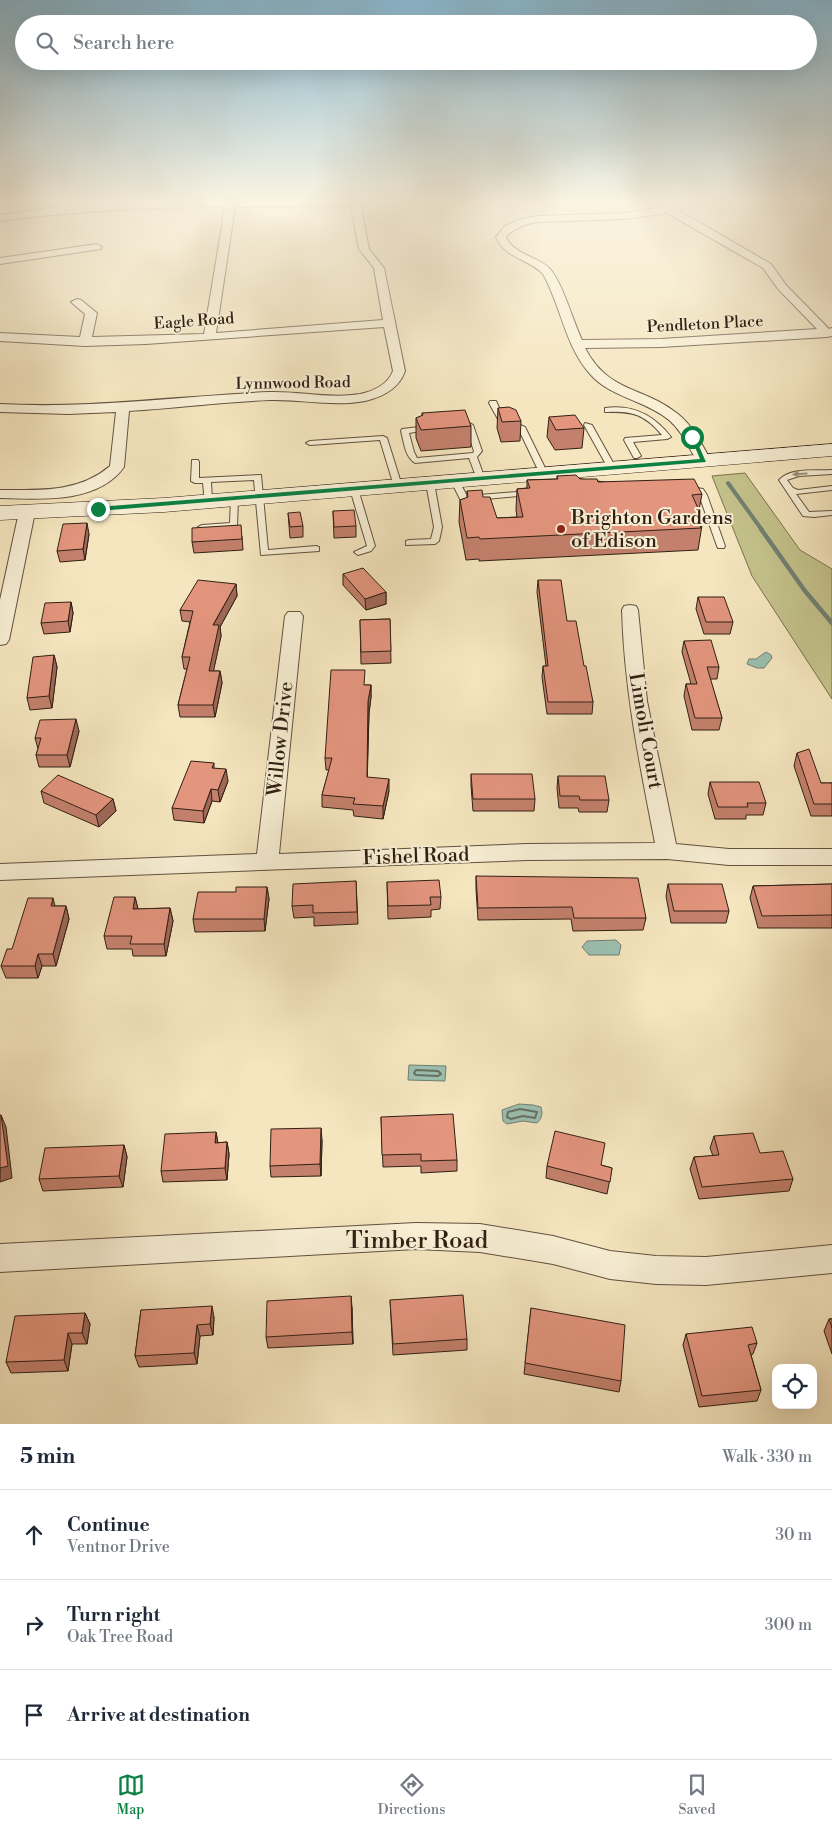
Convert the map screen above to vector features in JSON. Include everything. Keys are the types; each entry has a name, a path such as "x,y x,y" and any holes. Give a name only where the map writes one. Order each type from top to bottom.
{"main road":[{"path":"0,513 27,512 208,491 234,499 544,474 575,477 612,468 832,450"}],"street":[{"path":"210,336 220,268"},
{"name":"Lynnwood Road","path":"0,408 51,410 123,408 270,396 326,400 366,396 387,388 397,377 398,371 379,268"},
{"path":"541,268 549,276 592,369 600,378 667,412 680,422 692,437 704,461"},
{"path":"769,268 782,287 830,332"},
{"path":"77,302 91,313 85,342"},
{"name":"Eagle Road","path":"0,337 85,342 390,324"},
{"name":"Pendleton Place","path":"579,344 662,343 830,332"},
{"path":"0,494 66,492 99,482 116,466 123,408"},
{"path":"0,640 27,512"},
{"name":"Limoli Court","path":"630,610 630,646 637,696 667,851"},
{"name":"Willow Drive","path":"267,863 294,616"},
{"name":"Fishel Road","path":"0,872 527,852 667,851 729,857 832,857"},
{"name":"Timber Road","path":"0,1258 416,1236 480,1238 553,1250 610,1265 656,1270 706,1271 832,1259"}],"lane":[{"path":"493,403 501,420 518,424 522,429 544,474"},
{"path":"608,410 634,410 650,419 667,437 628,440 637,456"},
{"path":"440,427 405,431 410,452 415,461 476,455 478,451 468,425 450,426"},
{"path":"588,425 612,468"},
{"path":"310,443 383,438 398,486"},
{"path":"472,455 481,479"},
{"path":"194,462 195,482 208,491 258,477 264,553 316,549"},
{"path":"832,472 786,476 783,480 806,514 832,513"},
{"path":"455,481 464,499 533,492"},
{"path":"409,543 435,541 438,527 430,483"},
{"path":"679,488 694,488 703,495 721,546"},
{"path":"790,490 798,492 832,488"},
{"path":"354,489 371,546 358,552"},
{"path":"202,527 234,525 234,499"}],"shaded area":[{"path":"745,473 800,550 832,569 832,699 752,576 712,476"}],"water":[{"path":"766,652 772,658 764,668 757,668 747,664 749,659 756,659"},
{"path":"616,940 621,945 619,955 589,955 582,947 587,941"},
{"path":"409,1065 446,1066 445,1081 408,1080"},
{"path":"519,1104 541,1107 542,1116 537,1123 523,1121 507,1124 503,1121 502,1110"}],"building":[{"path":"509,407 516,410 521,421 502,422 498,408"},
{"path":"465,410 471,426 421,430 416,418 423,415 422,413"},
{"path":"575,415 584,428 556,430 549,417"},
{"path":"576,475 580,479 597,479 598,482 694,479 702,494 692,495 703,519 697,519 701,528 480,539 479,537 467,538 460,500 468,497 467,491 482,490 483,497 490,497 497,518 523,517 517,489 530,488 527,480 558,479 557,476"},
{"path":"354,510 356,526 334,527 333,511"},
{"path":"300,512 303,526 290,527 288,513"},
{"path":"87,523 83,549 57,551 63,524"},
{"path":"241,525 242,539 192,542 192,528"},
{"path":"363,568 386,592 365,599 343,574"},
{"path":"198,580 236,584 213,625 219,625 209,671 220,671 213,705 178,705 190,657 182,657 193,611 180,610"},
{"path":"538,580 561,580 567,621 576,621 593,702 548,702 543,666 548,666"},
{"path":"698,597 724,597 733,622 706,622"},
{"path":"71,602 68,621 41,623 45,603"},
{"path":"390,619 391,651 361,652 360,620"},
{"path":"711,640 719,667 707,667 722,718 695,718 686,684 697,684 684,641"},
{"path":"54,655 49,696 27,698 33,657"},
{"path":"331,670 365,670 364,685 371,685 368,701 367,777 389,779 383,806 353,804 355,798 322,795 332,758 325,758"},
{"path":"76,719 67,755 36,755 41,738 35,738 40,720"},
{"path":"809,749 821,783 832,783 832,804 814,804 797,753"},
{"path":"191,761 214,763 212,768 226,769 218,790 211,789 203,811 172,808"},
{"path":"471,774 532,774 535,799 473,799"},
{"path":"58,775 113,799 96,815 41,791"},
{"path":"558,776 605,776 609,800 580,800 579,796 560,796"},
{"path":"710,782 759,782 766,803 747,803 748,807 718,807"},
{"path":"476,876 638,878 646,918 574,918 572,907 478,908"},
{"path":"439,880 441,897 430,897 431,905 388,906 387,882"},
{"path":"356,881 357,912 313,913 313,905 292,906 293,884"},
{"path":"668,884 722,884 729,911 674,911"},
{"path":"832,884 832,915 762,916 753,886"},
{"path":"236,887 267,887 264,919 193,919 198,892 236,892"},
{"path":"114,897 135,897 133,909 170,908 164,944 130,944 132,936 104,936"},
{"path":"28,898 53,898 51,906 66,906 53,954 38,954 35,966 1,966 7,949 12,949"},
{"path":"453,1114 457,1160 421,1161 421,1154 382,1155 381,1117"},
{"path":"0,1115 8,1166 0,1168"},
{"path":"321,1128 320,1164 270,1166 271,1129"},
{"path":"555,1131 605,1143 601,1165 612,1168 610,1182 547,1166"},
{"path":"216,1132 215,1143 227,1142 225,1168 161,1171 165,1134"},
{"path":"753,1133 760,1153 783,1151 793,1179 702,1187 694,1157 719,1155 714,1136"},
{"path":"124,1145 119,1176 39,1179 45,1148"},
{"path":"463,1295 467,1339 393,1344 390,1300"},
{"path":"351,1296 352,1332 266,1337 267,1301"},
{"path":"212,1306 210,1324 197,1325 194,1353 135,1356 141,1310"},
{"path":"531,1308 625,1325 621,1381 525,1363"},
{"path":"85,1313 82,1333 68,1333 64,1360 6,1362 15,1316"},
{"path":"752,1327 757,1343 748,1345 761,1390 702,1396 686,1334"}],"waterway":[{"path":"728,483 762,530"},
{"path":"761,529 805,591 832,623"}],"place":[{"name":"Brighton Gardens of Edison","path":"561,529"}],"route":[{"path":"98,509 704,461 692,437"}]}
